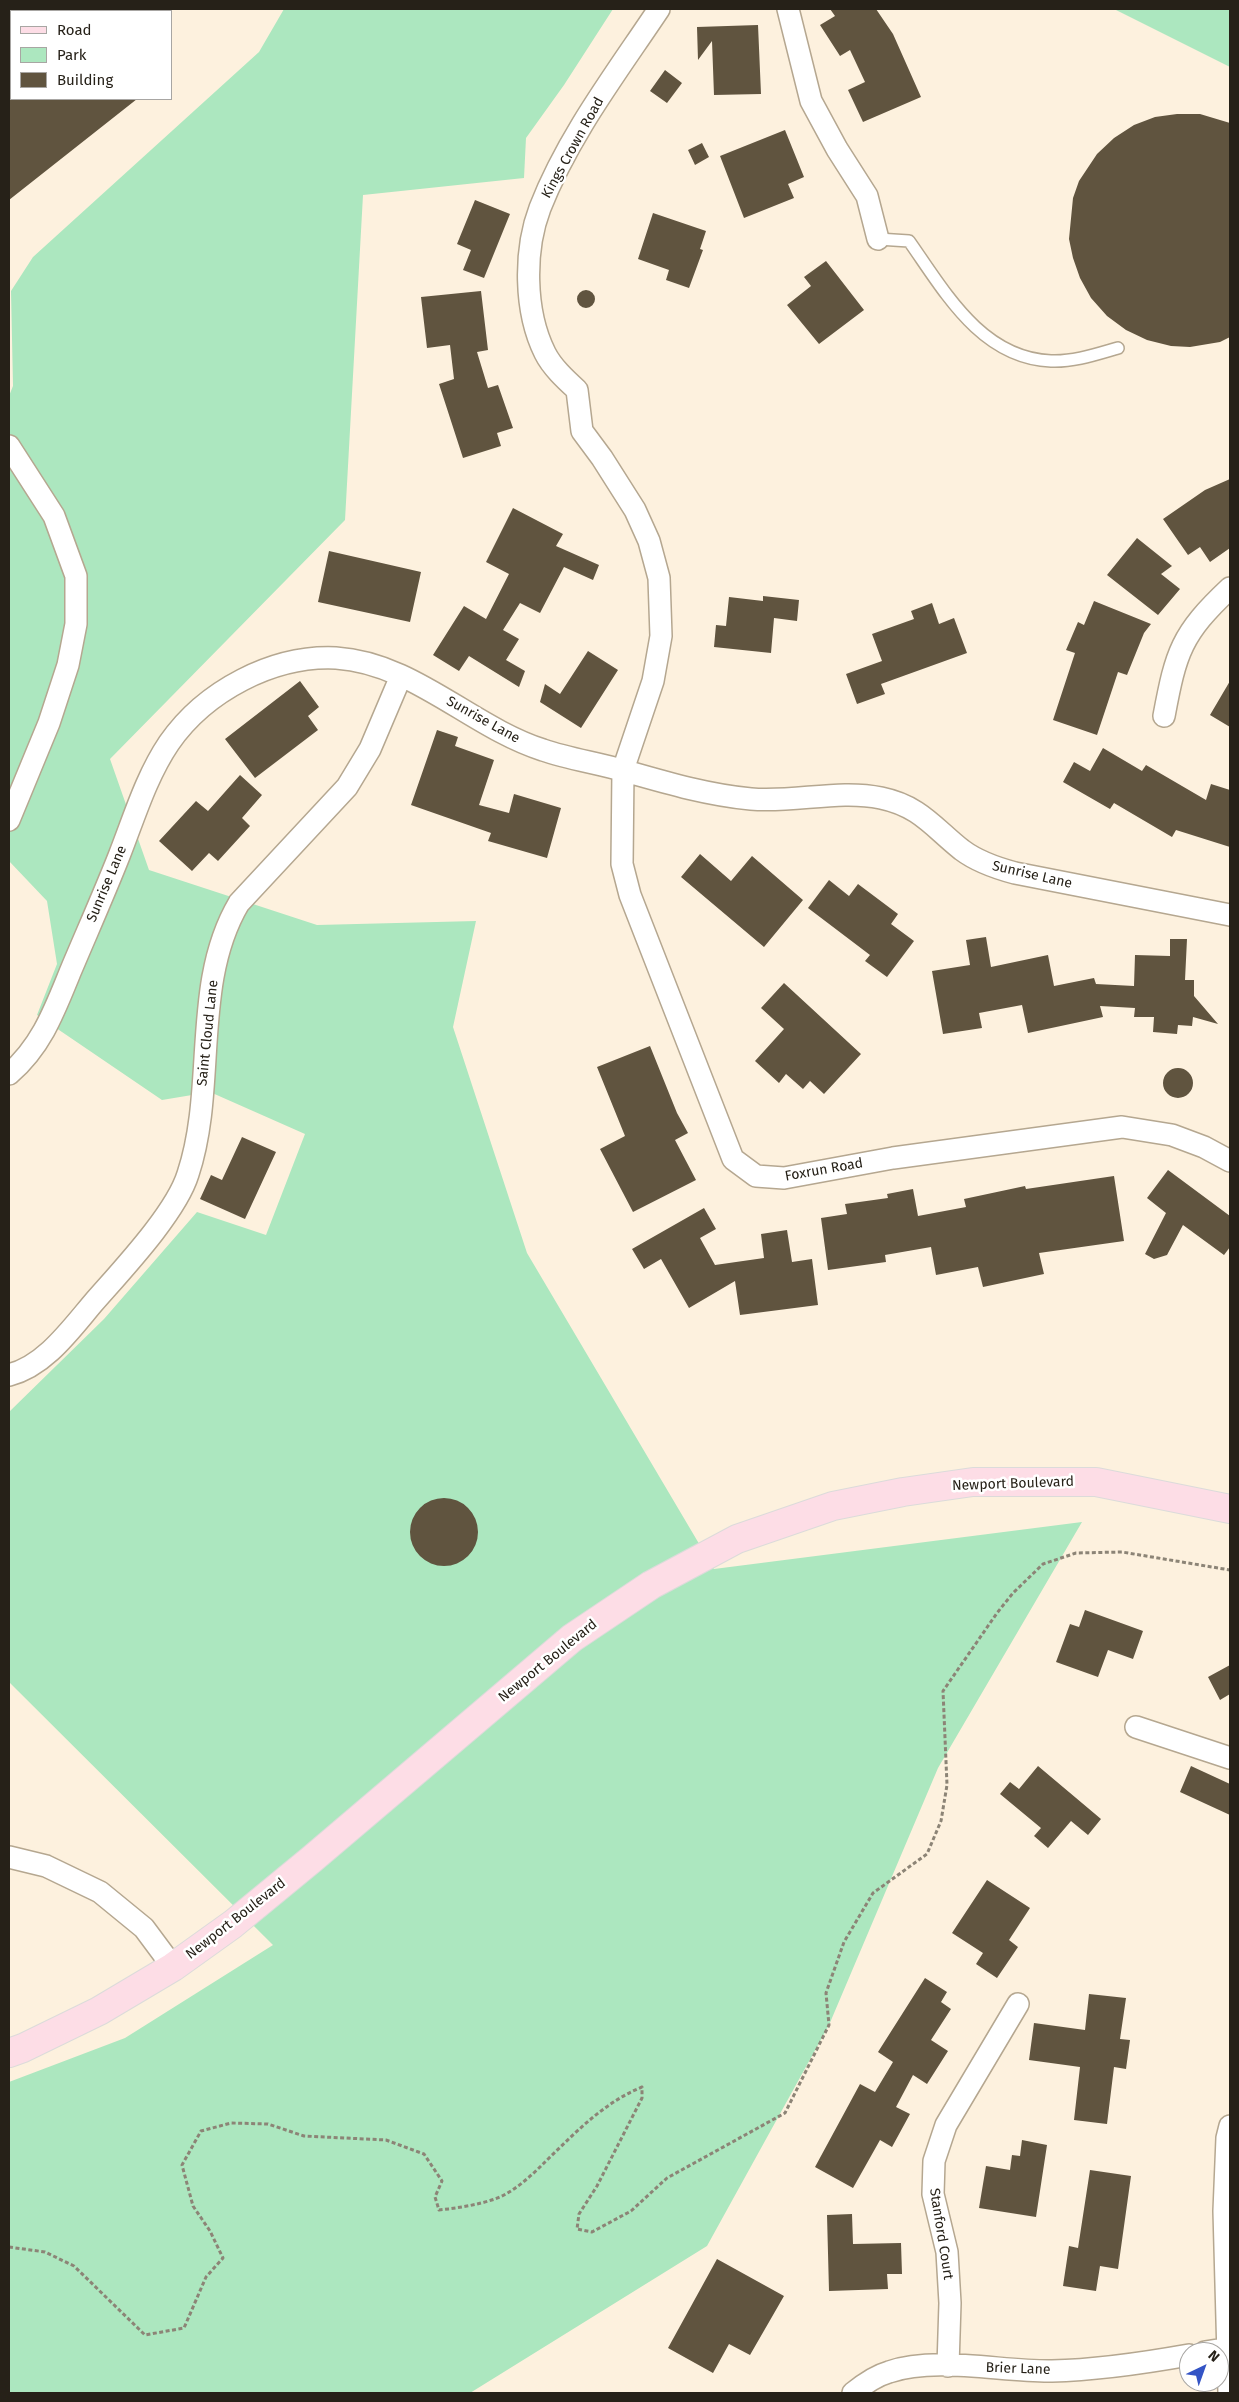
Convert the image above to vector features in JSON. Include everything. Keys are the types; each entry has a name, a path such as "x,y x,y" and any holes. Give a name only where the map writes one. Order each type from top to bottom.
{"main road":[{"name":"Newport Boulevard","path":"9,2053 99,2011 173,1967 233,1924 312,1859 572,1638 651,1585 736,1539 834,1506 903,1492 972,1482 1096,1482 1230,1509"}],"street":[{"name":"Kings Crown Road","path":"623,770 653,681 661,636 659,578 649,541 635,510 602,458 582,431 577,390 561,375 545,353 533,318 529,285 530,261 534,230 540,209 562,162 659,9"},
{"path":"788,9 811,101 836,149 867,196 878,239"},
{"path":"9,446 54,516 76,576 76,614 68,665 49,723 9,820"},
{"path":"1164,716 1174,664 1188,634 1203,613 1230,588"},
{"name":"Sunrise Lane","path":"9,1074 28,1057 51,1019 152,773 169,744 186,722 205,706 240,682 286,662 306,658 339,658 374,665 431,691 507,737 543,751 623,770 691,790 754,800 842,795 881,797 912,808 934,824 962,849 987,865 1015,873 1230,915"},
{"name":"Saint Cloud Lane","path":"9,1375 44,1357 73,1327 168,1212 188,1175 198,1134 213,977 228,923 239,903 347,788 370,749 401,676"},
{"name":"Foxrun Road","path":"623,770 622,864 630,895 733,1159 756,1176 784,1178 892,1158 1122,1127 1172,1135 1204,1147 1230,1161"},
{"path":"1136,1727 1230,1758"},
{"path":"9,1857 46,1866 100,1892 144,1928 173,1967"},
{"name":"Stanford Court","path":"948,2366 950,2303 947,2261 933,2194 934,2161 946,2125 1018,2004"},
{"path":"1229,2342 1224,2211 1227,2138 1230,2126"},
{"name":"Brier Lane","path":"853,2393 868,2381 889,2372 910,2367 948,2366 1052,2371 1123,2366 1179,2357"}],"lane":[{"path":"878,239 909,241 971,324 993,343 1025,358 1052,361 1078,359 1118,348"}],"path":[{"path":"9,2247 45,2252 74,2266 145,2335 184,2328 206,2277 223,2258 210,2231 193,2206 182,2165 201,2131 231,2124 268,2124 304,2136 386,2140 424,2154 442,2181 435,2197 439,2210 461,2208 497,2198 526,2180 595,2115 621,2096 642,2088 642,2098 598,2186 579,2214 577,2229 592,2232 623,2215 667,2178 785,2113 829,2025 826,1993 844,1942 873,1893 927,1854 941,1821 947,1785 943,1691 1013,1593 1043,1564 1076,1553 1122,1552 1230,1570"}],"green space":[{"path":"284,9 613,9 564,85 526,138 524,178 363,195 345,520 110,759 149,870 317,925 476,921 453,1027 527,1253 714,1569 1082,1522 938,1768 829,2025 707,2246 470,2393 9,2393 9,2082 125,2038 273,1945 9,1682 9,1412 104,1319 197,1212 266,1235 305,1134 210,1092 162,1100 37,1015 57,964 47,901 9,861 9,396 13,386 11,291 33,257 259,52"},
{"path":"1114,9 1230,9 1230,67"}],"building":[{"path":"830,9 876,9 893,34 921,97 863,122 848,90 865,82 850,50 840,56 820,25 835,16"},
{"path":"758,25 761,94 714,95 712,41 698,60 697,27"},
{"path":"665,70 682,83 667,103 650,91"},
{"path":"9,99 136,100 9,200"},
{"path":"1177,114 1200,114 1230,123 1230,337 1220,342 1190,347 1171,346 1147,340 1126,330 1107,316 1091,298 1080,278 1069,239 1073,198 1079,181 1097,154 1114,138 1134,125 1155,117"},
{"path":"785,130 804,177 788,184 794,198 744,218 720,156"},
{"path":"702,143 709,157 695,165 688,150"},
{"path":"475,200 510,214 484,278 463,270 471,250 457,244"},
{"path":"653,213 706,231 700,249 703,250 689,288 666,280 669,270 638,259"},
{"path":"826,261 864,310 819,344 787,305 811,286 804,277"},
{"path":"586,290 592,293 595,299 592,305 586,308 580,305 577,299 580,293"},
{"path":"481,291 488,350 477,352 488,388 498,385 513,428 497,433 501,446 463,458 439,384 454,379 450,345 427,348 421,297"},
{"path":"1230,479 1230,548 1210,562 1200,547 1188,555 1163,519 1205,490"},
{"path":"513,508 563,534 556,546 599,565 593,580 564,567 540,613 520,603 503,630 519,639 506,660 525,671 519,687 469,656 459,671 433,655 464,606 486,619 509,574 486,562"},
{"path":"1137,538 1172,566 1161,574 1180,589 1158,615 1107,575"},
{"path":"329,551 421,572 410,622 318,602"},
{"path":"763,596 799,600 797,621 774,618 771,653 714,647 716,625 726,626 729,597 763,601"},
{"path":"1094,601 1151,624 1144,633 1127,675 1118,672 1097,735 1053,720 1075,653 1066,650 1078,622 1084,625"},
{"path":"932,603 939,624 954,618 967,653 881,684 885,694 857,704 846,674 882,661 872,634 914,619 911,611"},
{"path":"588,651 618,670 581,728 540,702 545,684 560,694"},
{"path":"300,681 319,707 308,716 318,730 255,778 225,739"},
{"path":"1230,681 1230,727 1210,715"},
{"path":"437,730 458,737 455,746 494,760 479,805 509,813 514,794 561,808 547,858 488,841 491,833 411,805"},
{"path":"1103,748 1142,771 1146,765 1206,800 1211,784 1230,790 1230,847 1176,830 1172,837 1114,803 1110,809 1063,782 1074,762 1090,771"},
{"path":"240,775 262,795 242,818 250,826 218,861 209,853 192,871 159,841 196,801 208,811"},
{"path":"700,854 731,881 752,856 803,900 764,947 681,877"},
{"path":"829,880 849,896 858,884 898,914 891,924 914,941 887,977 865,961 870,955 808,908"},
{"path":"986,937 991,967 1048,955 1054,986 1094,978 1096,984 1134,986 1135,955 1170,956 1170,939 1187,939 1185,980 1194,980 1194,996 1218,1024 1193,1017 1192,1026 1178,1025 1177,1034 1153,1032 1154,1017 1134,1017 1135,1008 1100,1006 1103,1017 1028,1033 1022,1005 979,1013 982,1028 943,1034 932,971 970,965 966,940"},
{"path":"784,983 861,1054 824,1094 810,1081 803,1089 786,1074 779,1083 755,1061 784,1029 761,1008"},
{"path":"650,1046 677,1113 688,1133 675,1140 696,1180 633,1212 600,1149 625,1136 597,1067"},
{"path":"1178,1068 1189,1072 1193,1083 1189,1094 1178,1098 1167,1094 1163,1083 1167,1072"},
{"path":"242,1137 276,1152 245,1219 200,1199 211,1175 222,1180"},
{"path":"1168,1170 1230,1216 1230,1247 1224,1255 1183,1225 1167,1255 1154,1259 1145,1254 1166,1213 1147,1198"},
{"path":"1114,1176 1124,1241 1039,1253 1044,1274 983,1287 978,1267 936,1275 931,1247 885,1255 886,1262 828,1270 821,1218 847,1214 845,1204 888,1198 887,1194 913,1189 918,1216 966,1207 964,1199 1025,1186 1026,1189"},
{"path":"704,1208 716,1229 700,1238 715,1265 764,1258 761,1234 787,1230 792,1262 812,1259 818,1305 740,1315 735,1281 689,1308 661,1259 644,1269 632,1249"},
{"path":"444,1498 457,1501 468,1508 475,1519 478,1532 475,1545 468,1556 457,1563 444,1566 431,1563 420,1556 413,1545 410,1532 413,1519 420,1508 431,1501"},
{"path":"1085,1610 1143,1631 1133,1659 1108,1650 1098,1677 1056,1662 1070,1624 1079,1627"},
{"path":"1230,1665 1230,1694 1220,1700 1208,1677"},
{"path":"1038,1766 1101,1819 1088,1835 1071,1821 1048,1848 1034,1836 1041,1828 1000,1794 1010,1782 1019,1789"},
{"path":"1191,1766 1230,1784 1230,1815 1180,1792"},
{"path":"987,1880 1030,1908 1009,1940 1018,1947 997,1978 976,1964 983,1953 952,1933"},
{"path":"925,1978 947,1992 941,2002 951,2009 931,2040 948,2051 927,2084 913,2075 896,2107 910,2114 892,2147 880,2140 853,2188 815,2167 860,2084 875,2092 893,2062 878,2052"},
{"path":"1089,1994 1126,1998 1120,2039 1130,2040 1126,2069 1114,2067 1107,2124 1074,2120 1080,2067 1029,2060 1034,2023 1085,2030"},
{"path":"1022,2140 1047,2145 1036,2217 979,2208 986,2166 1010,2170 1012,2155 1020,2156"},
{"path":"1090,2170 1131,2176 1118,2269 1100,2266 1096,2291 1063,2286 1069,2246 1078,2248"},
{"path":"852,2214 853,2244 901,2243 902,2274 887,2274 888,2289 829,2291 827,2215"},
{"path":"717,2259 784,2296 750,2355 729,2344 713,2373 668,2348"}]}
